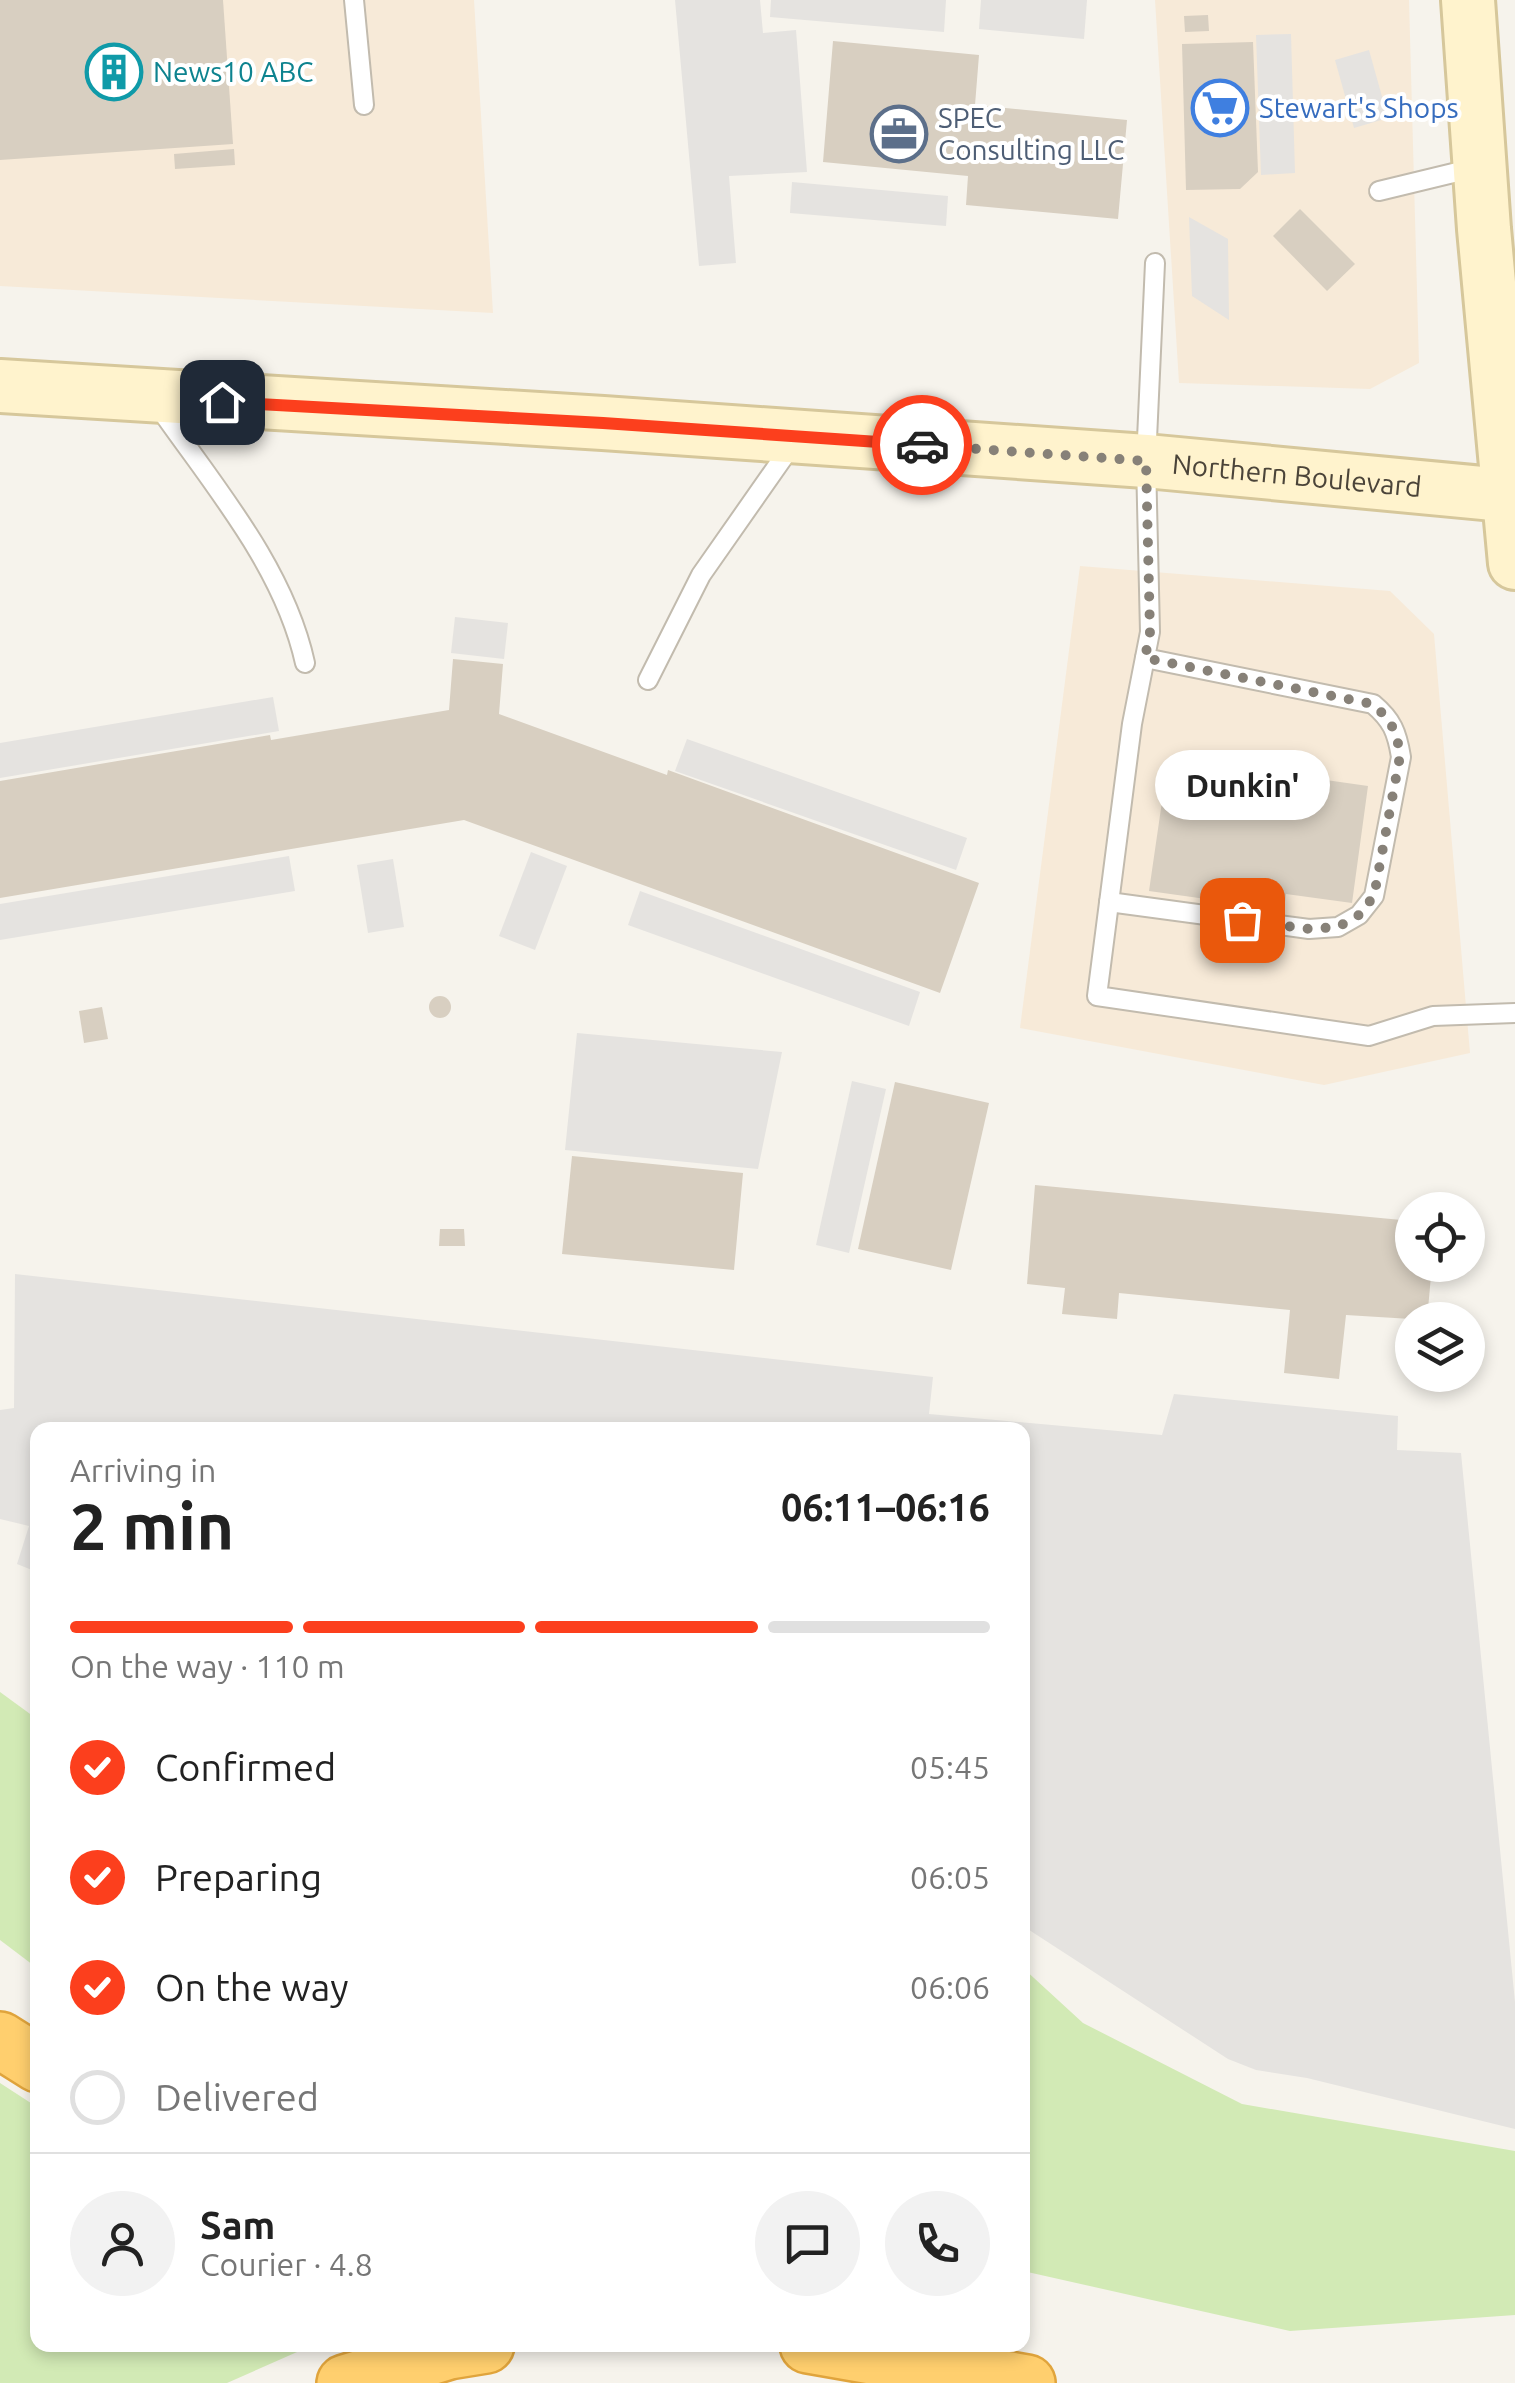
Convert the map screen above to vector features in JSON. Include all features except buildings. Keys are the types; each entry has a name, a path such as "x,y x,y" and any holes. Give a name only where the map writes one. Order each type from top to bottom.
{"highway":[{"path":"0,2040 30,2059"},
{"path":"345,2383 443,2352"},
{"path":"848,2352 1027,2383"},
{"path":"947,2352 1056,2383"}],"main road":[{"path":"1468,0 1515,563"},
{"name":"Northern Boulevard","path":"0,386 1146,461 1512,495"}],"lane":[{"path":"354,0 364,105"},
{"path":"1379,192 1480,166"},
{"path":"1155,263 1146,461 1150,632 1132,724 1098,996 1369,1036 1433,1016 1515,1013"},
{"path":"152,397 250,540 279,590 300,639 305,664"},
{"path":"648,680 701,575 798,436"},
{"path":"1109,902 1309,929 1338,927 1359,915 1374,896 1400,756 1398,734 1388,717 1372,704 1145,658"}],"shaded area":[{"path":"0,0 474,0 493,313 0,286"},
{"path":"675,0 760,0 763,33 796,30 807,172 729,176 736,263 699,266"},
{"path":"771,0 946,0 944,32 770,17"},
{"path":"981,0 1087,0 1084,39 979,29"},
{"path":"1155,0 1409,0 1419,363 1370,389 1179,383"},
{"path":"1291,34 1295,173 1261,175 1256,35"},
{"path":"1369,50 1388,118 1354,128 1335,60"},
{"path":"792,182 948,196 946,226 790,213"},
{"path":"1189,217 1228,239 1229,320 1192,296"},
{"path":"1080,566 1390,591 1434,634 1470,1053 1324,1085 1020,1028"},
{"path":"455,617 508,623 504,659 451,653"},
{"path":"273,697 279,731 0,778 0,743"},
{"path":"687,739 967,838 956,870 675,771"},
{"path":"531,852 567,866 535,950 499,936"},
{"path":"289,856 295,891 0,940 0,904"},
{"path":"393,859 404,927 368,933 357,865"},
{"path":"640,891 920,992 909,1026 628,925"},
{"path":"577,1033 782,1052 758,1169 565,1150"},
{"path":"852,1081 886,1089 849,1253 816,1245"},
{"path":"15,1274 933,1377 929,1414 1018,1422 30,1422 30,1569 17,1564 29,1526 0,1519 0,1410 14,1408"},
{"path":"1174,1394 1398,1416 1397,1450 1461,1453 1515,2002 1515,2129 1307,2078 1256,2070 1228,2059 1030,1931 1030,1423 1162,1435"}],"green space":[{"path":"0,1692 30,1714 30,1963 0,1940"},
{"path":"1030,1974 1083,2023 1242,2104 1515,2151 1515,2315 1290,2331 1030,2273"},
{"path":"0,2083 30,2102 30,2352 297,2352 227,2383 0,2383"}],"way so far":[{"path":"922,445 1146,461 1150,632 1145,658 1372,704 1388,717 1398,734 1400,756 1374,896 1359,915 1338,927 1309,929 1242,920"}],"place":[{"name":"News10 ABC","path":"114,72"},
{"name":"Stewart's Shops","path":"1220,108"},
{"name":"SPEC Consulting LLC","path":"899,134"},
{"name":"Dunkin'","path":"1242,920"}],"route":[{"path":"222,402 922,445"}]}
